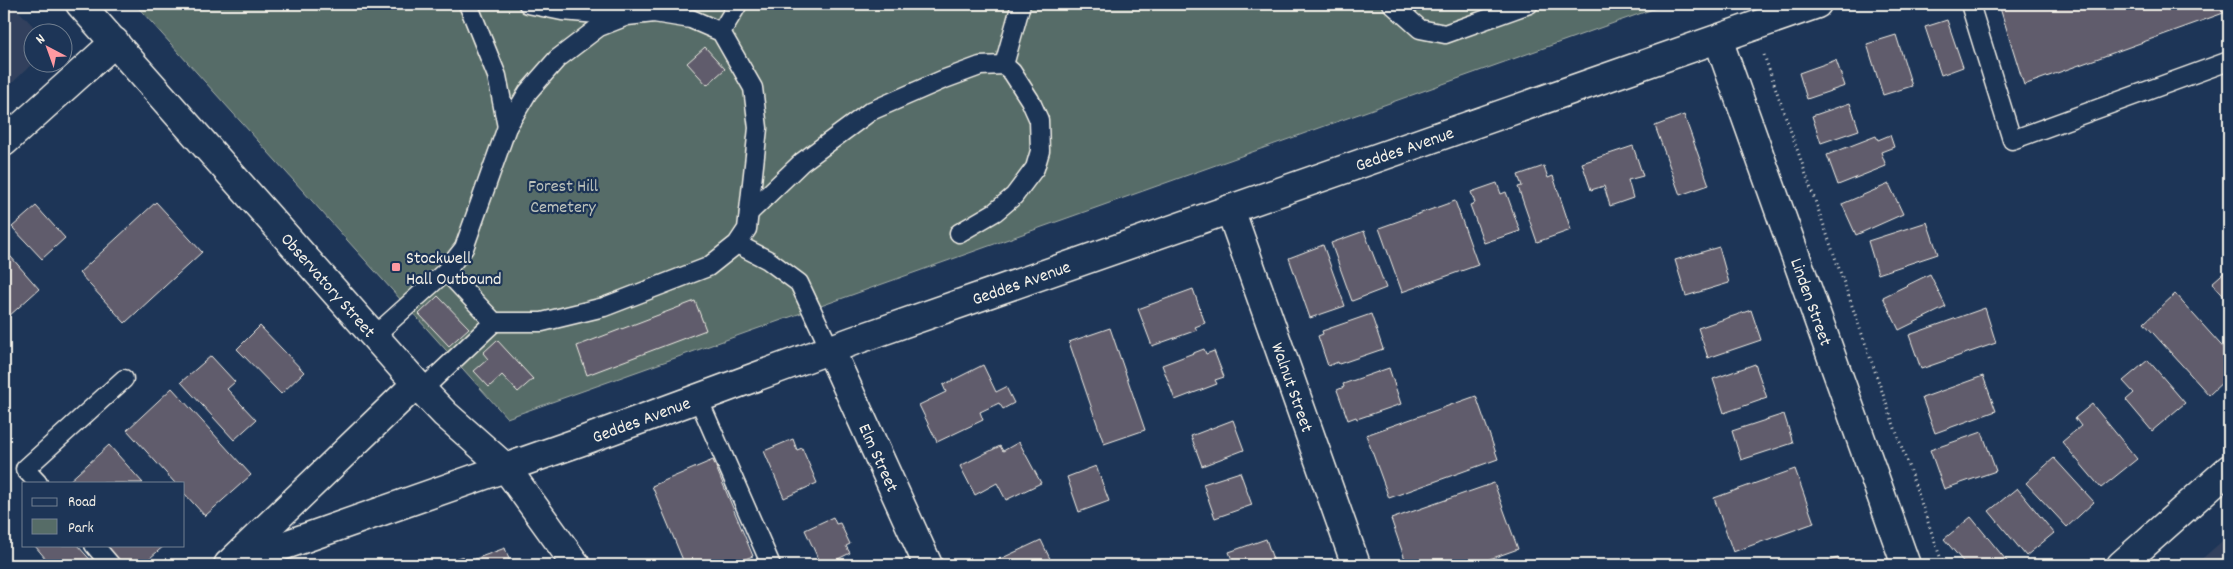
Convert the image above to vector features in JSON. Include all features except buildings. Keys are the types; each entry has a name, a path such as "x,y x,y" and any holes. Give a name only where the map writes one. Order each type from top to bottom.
{"street":[{"name":"Observatory Street","path":"80,4 116,42 419,387 445,414 506,468 576,565"},
{"name":"Geddes Avenue","path":"229,565 506,468 830,349 1816,4"},
{"name":"Linden Street","path":"1718,39 1906,565"},
{"path":"4,142 116,42"},
{"name":"Walnut Street","path":"1230,209 1356,565"},
{"name":"Elm Street","path":"830,349 928,565"},
{"path":"229,565 419,387"},
{"path":"2121,565 2229,469"}],"lane":[{"path":"468,4 497,76 507,127"},
{"path":"419,387 494,322 542,322 604,307 708,267 737,244 747,228 758,128 753,88 721,32 691,20 654,13 627,16 562,12 528,4"},
{"path":"721,32 738,4"},
{"path":"1004,66 1021,4"},
{"path":"1392,4 1420,29 1446,34 1529,4"},
{"path":"1970,4 2012,140 2229,60"},
{"path":"374,336 446,271 464,248 507,127 528,92 557,59 599,27 627,16"},
{"path":"749,213 802,162 871,111 942,80 980,66 1004,66 1012,72 1030,100 1038,120 1040,151 1035,168 1014,196 995,212 959,232"},
{"path":"737,244 768,260 799,283 830,349"},
{"path":"446,271 494,322"},
{"path":"37,482 25,469 124,379"},
{"path":"698,398 771,565"},
{"path":"95,546 111,565"}],"path":[{"path":"1764,55 1943,565"}],"shaded area":[{"path":"4,4 12,4 29,22 22,22 22,72 24,72 4,91"},
{"path":"2229,535 2229,565 2195,565"}],"green space":[{"name":"Forest Hill Cemetery","path":"135,4 1667,4 507,418"}],"place":[{"name":"Stockwell Hall Outbound","path":"396,267"}]}
